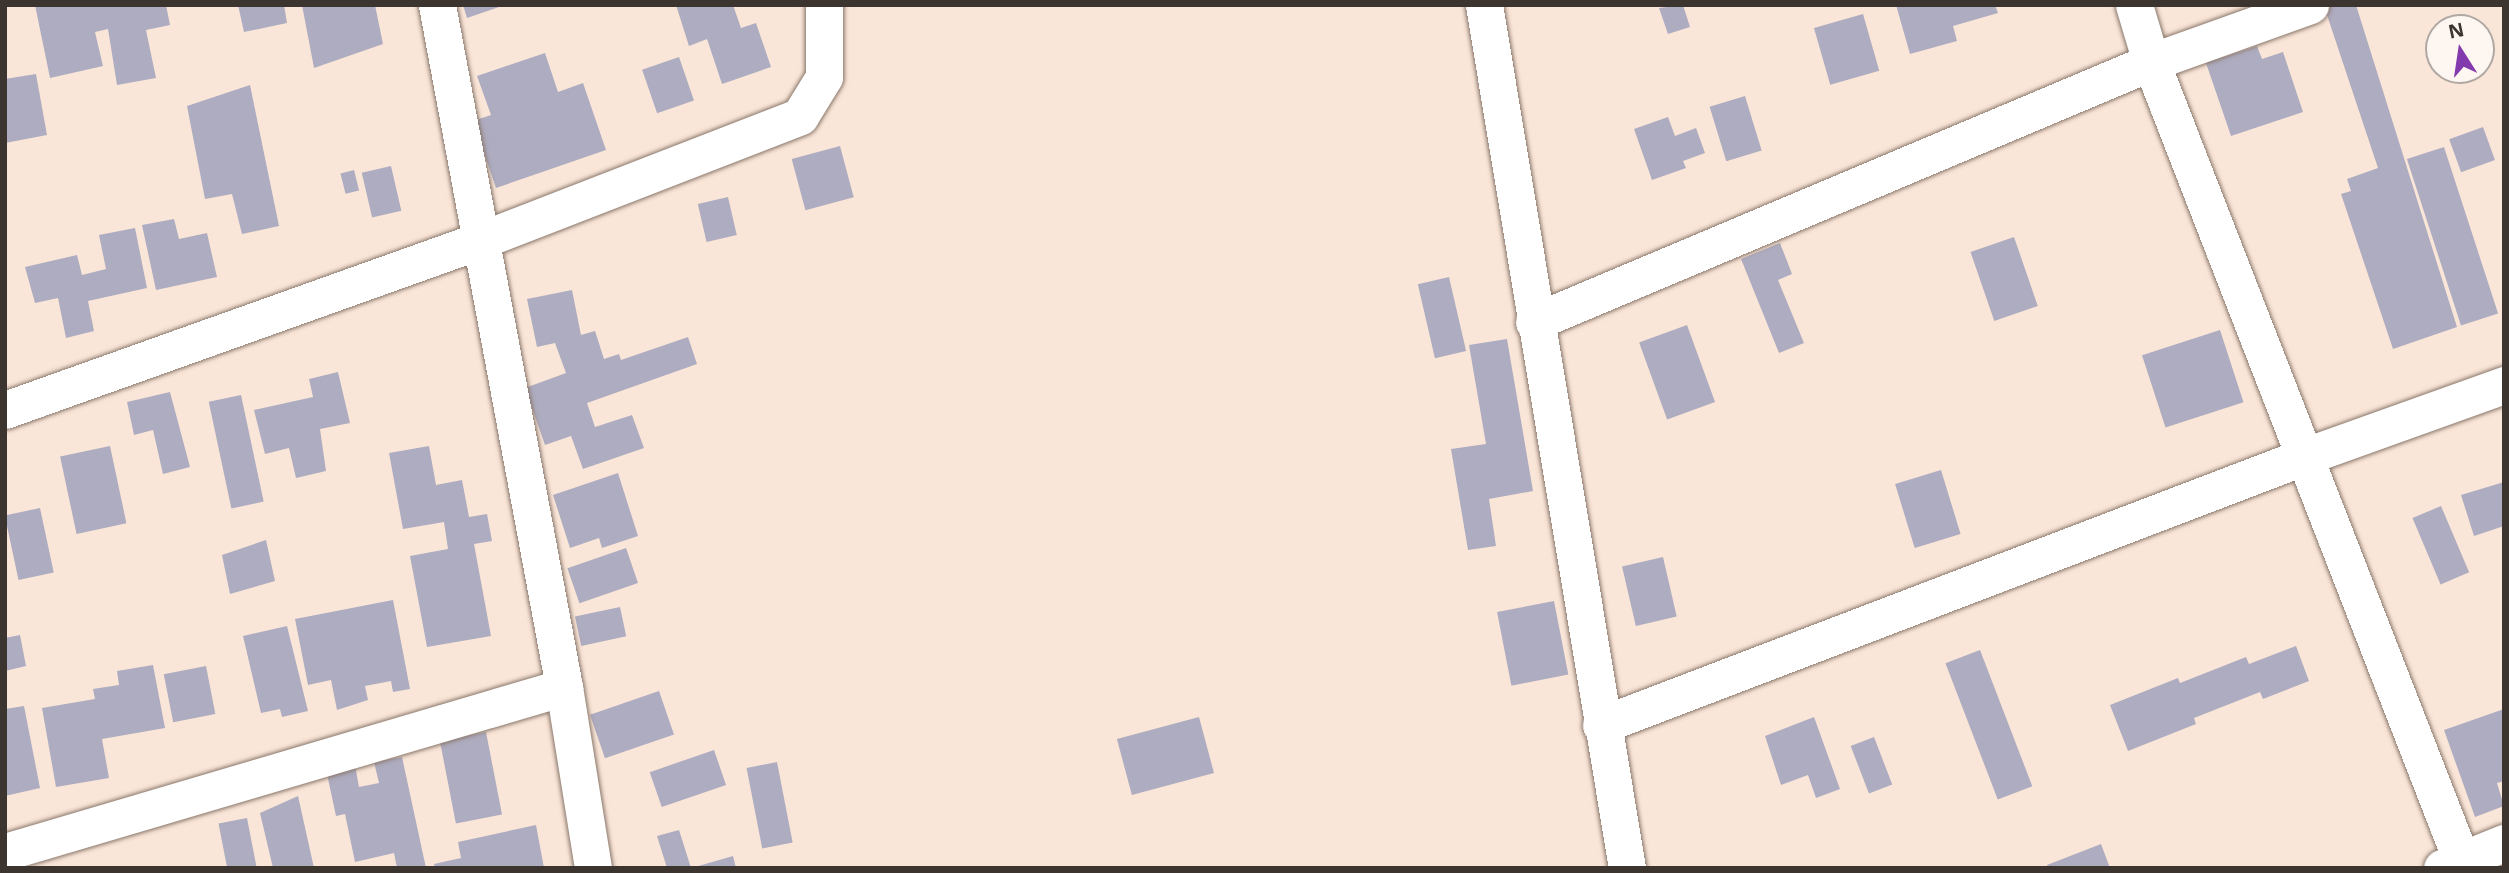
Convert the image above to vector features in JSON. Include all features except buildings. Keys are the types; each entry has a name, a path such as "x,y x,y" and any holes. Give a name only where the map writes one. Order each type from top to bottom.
{"street":[{"path":"437,5 564,687 593,868"},
{"path":"5,411 481,240 800,116 824,77 824,5"},
{"path":"1484,5 1601,725 1628,868"},
{"path":"2134,5 2151,62 2303,457 2451,863 2504,843"},
{"path":"1534,322 2151,62 2310,5"},
{"path":"1601,725 2303,457 2504,385"},
{"path":"5,852 564,687"}]}
